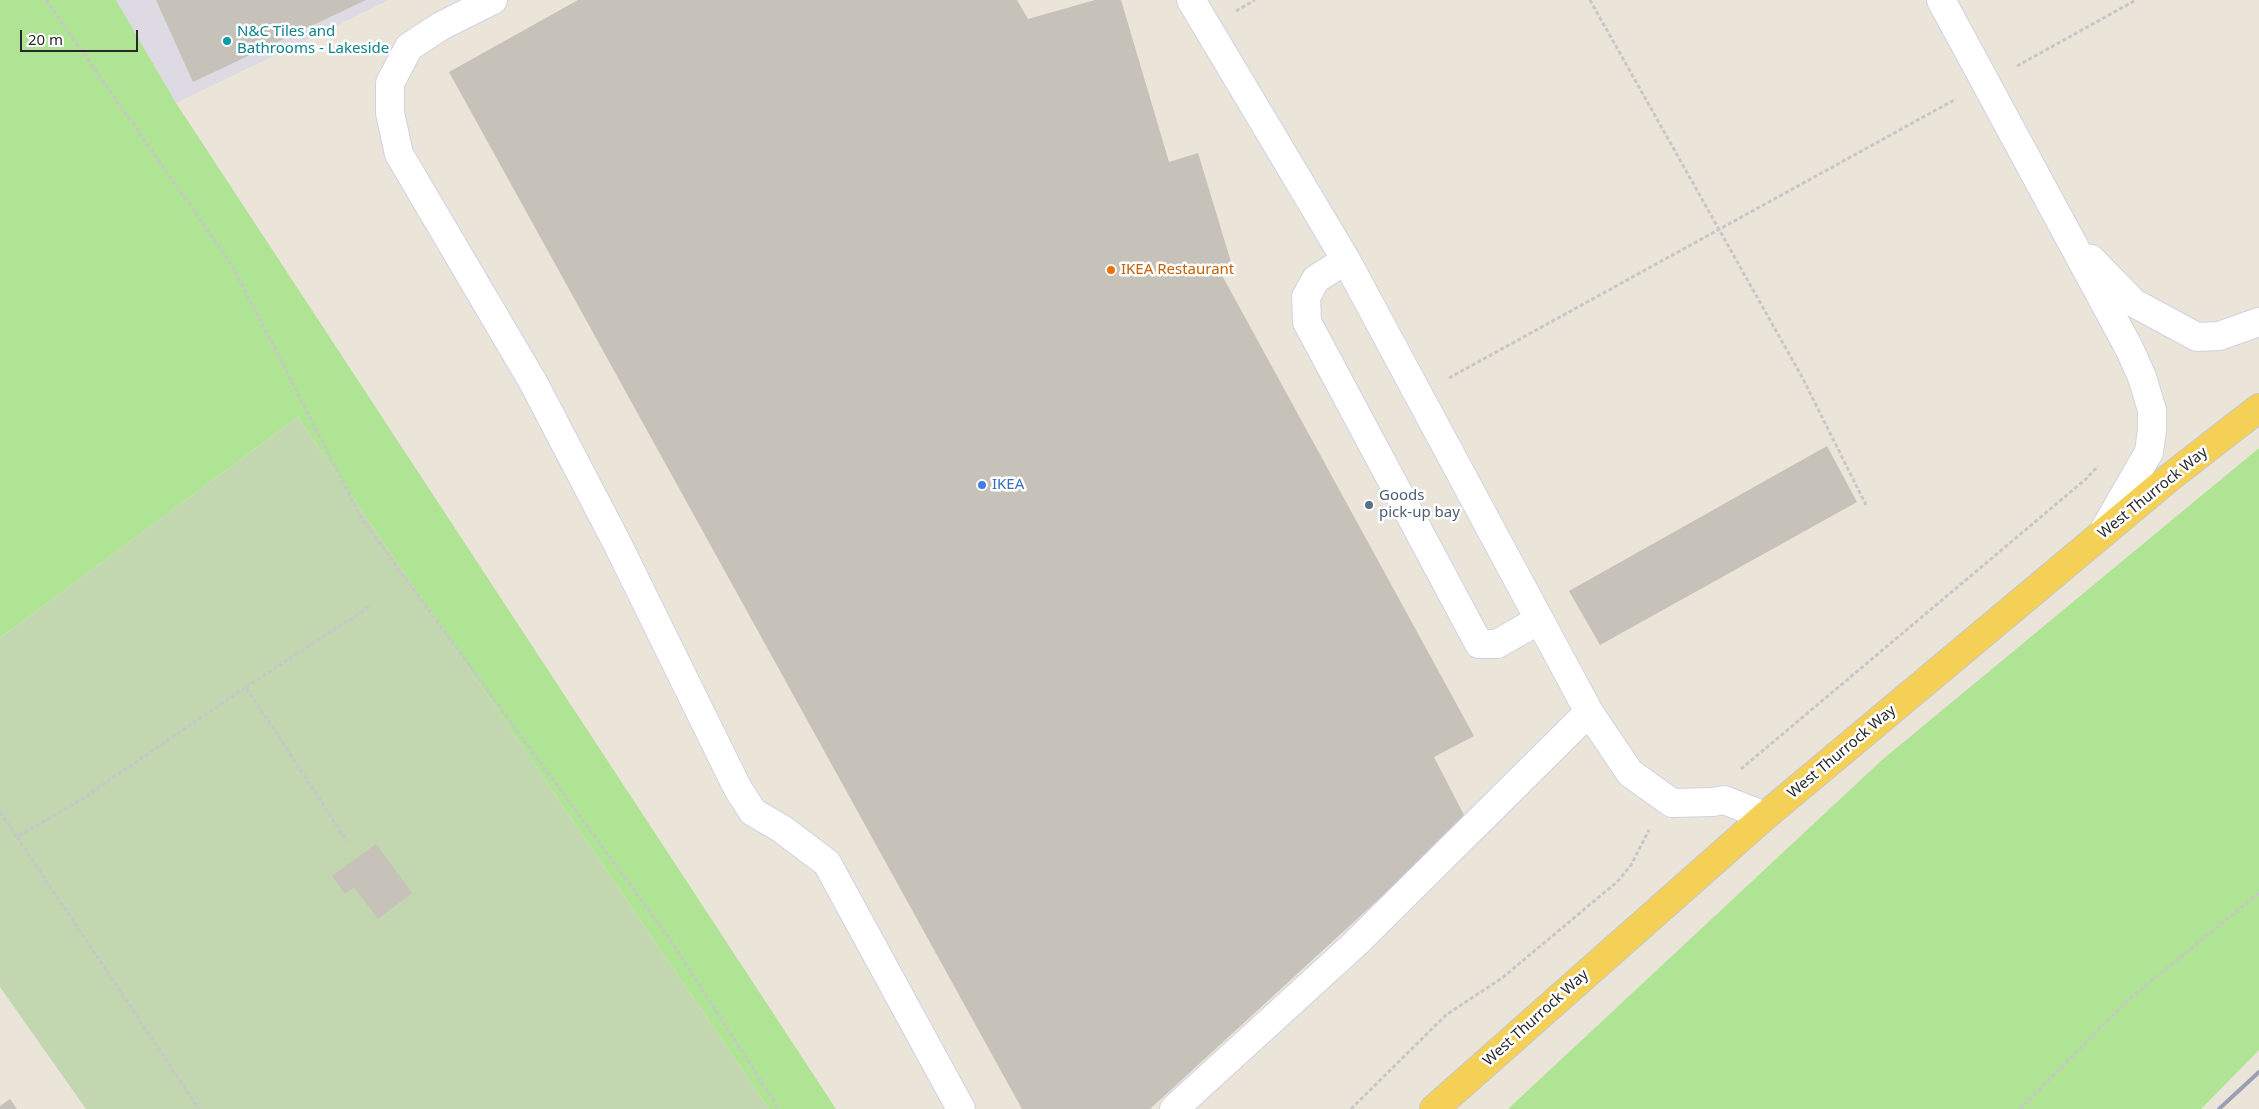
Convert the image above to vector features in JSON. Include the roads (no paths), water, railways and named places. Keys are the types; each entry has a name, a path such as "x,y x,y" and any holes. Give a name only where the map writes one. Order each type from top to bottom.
{"main road":[{"name":"West Thurrock Way","path":"1434,1109 1765,816 2169,478 2259,408"}],"lane":[{"path":"493,0 440,26 409,47 390,83 390,112 399,154 533,382 616,541 738,789 753,812 782,830 827,863 960,1109"},
{"path":"1192,0 1346,260 1589,712 1630,773 1672,803 1724,800 1765,816"},
{"path":"1941,0 2129,348 2142,378 2152,410 2149,452 2101,535"},
{"path":"2069,237 2134,304 2198,337 2219,336 2259,322"},
{"path":"1346,260 1316,279 1306,297 1307,322 1474,635 1479,644 1497,644 1539,620"},
{"path":"1174,1109 1355,944 1589,712"}],"railway":[{"path":"2219,1109 2259,1072"}],"place":[{"name":"N&C Tiles and Bathrooms - Lakeside","path":"227,41"},
{"name":"IKEA Restaurant","path":"1111,270"},
{"name":"IKEA","path":"982,485"},
{"name":"Goods pick-up bay","path":"1369,505"}]}
